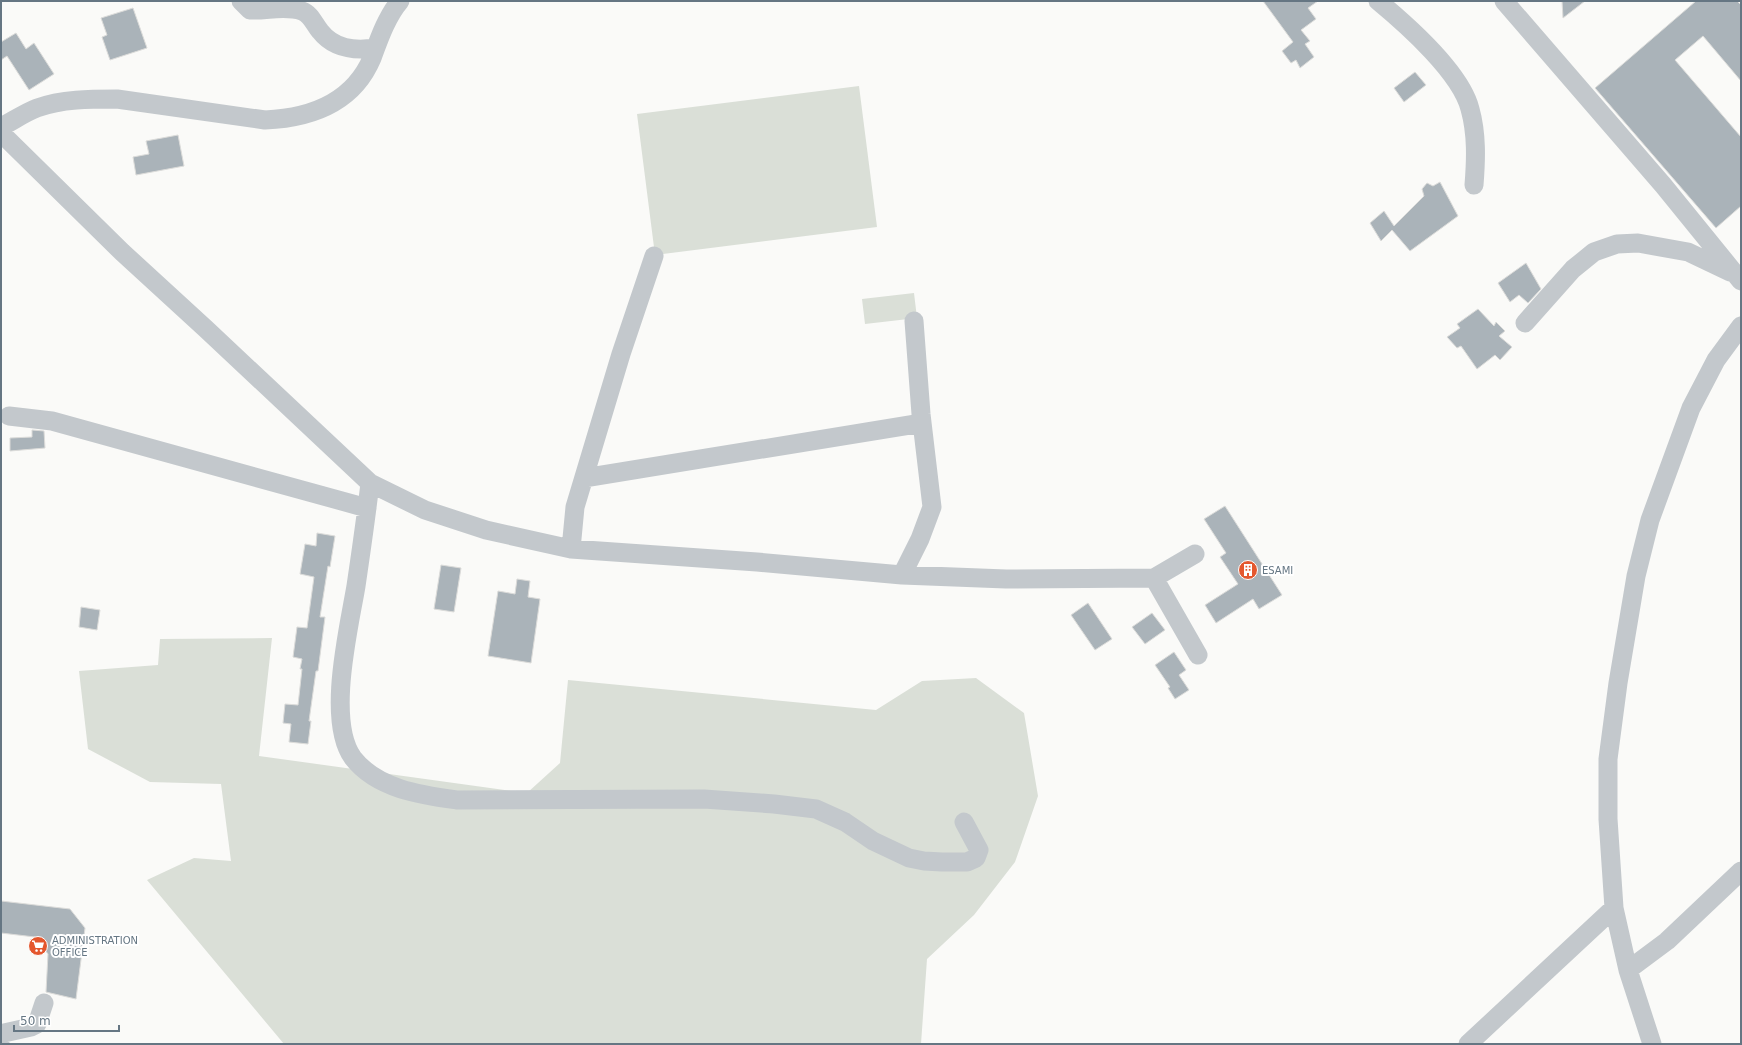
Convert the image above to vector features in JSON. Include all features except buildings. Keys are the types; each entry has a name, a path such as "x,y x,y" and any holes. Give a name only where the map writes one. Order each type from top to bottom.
{"street":[{"path":"241,1 250,10 301,6 310,16 319,31 335,44 348,49 361,50 375,48"},
{"path":"1378,1 1397,17 1451,72 1465,94 1470,109 1477,155 1474,185"},
{"path":"1504,1 1663,185 1738,278"},
{"path":"1,127 37,108 73,100 92,99 117,99 265,120 313,112 332,104 353,88 362,77 395,4"},
{"path":"1,133 122,252 370,484 425,510 486,530 570,549 757,562 902,575 1006,579 1154,578 1195,554"},
{"path":"1525,323 1573,268 1594,252 1617,244 1638,243 1688,252 1738,278"},
{"path":"570,549 575,507 621,354 654,256"},
{"path":"902,575 920,539 932,507 922,423 914,321"},
{"path":"1652,1044 1628,970 1614,908 1608,819 1608,760 1618,683 1636,576 1650,520 1691,408 1716,360 1741,326"},
{"path":"9,416 52,421 367,508"},
{"path":"584,478 922,423"},
{"path":"370,484 341,679 341,720 350,753 371,775 397,788 421,795 457,800 704,799 774,804 816,809 845,822 873,841 892,851 924,862 967,862 976,858 979,850 964,822"},
{"path":"1154,578 1198,655"},
{"path":"1628,970 1667,941 1741,871"},
{"path":"1468,1044 1614,908"},
{"path":"2,1033 31,1027 37,1024 44,1003"},
{"path":"2,1033 19,1044"}],"shaded area":[{"path":"859,86 877,227 655,255 637,114"},
{"path":"914,293 917,318 865,324 862,299"},
{"path":"272,638 259,756 527,793 560,763 568,680 876,710 922,681 976,678 1024,713 1038,796 1015,862 974,915 927,959 921,1044 284,1044 147,880 194,858 231,861 221,784 150,782 88,749 79,671 158,665 160,639"}],"place":[{"name":"ESAMI","path":"1248,570"},
{"name":"ADMINISTRATION OFFICE","path":"38,946"}]}
